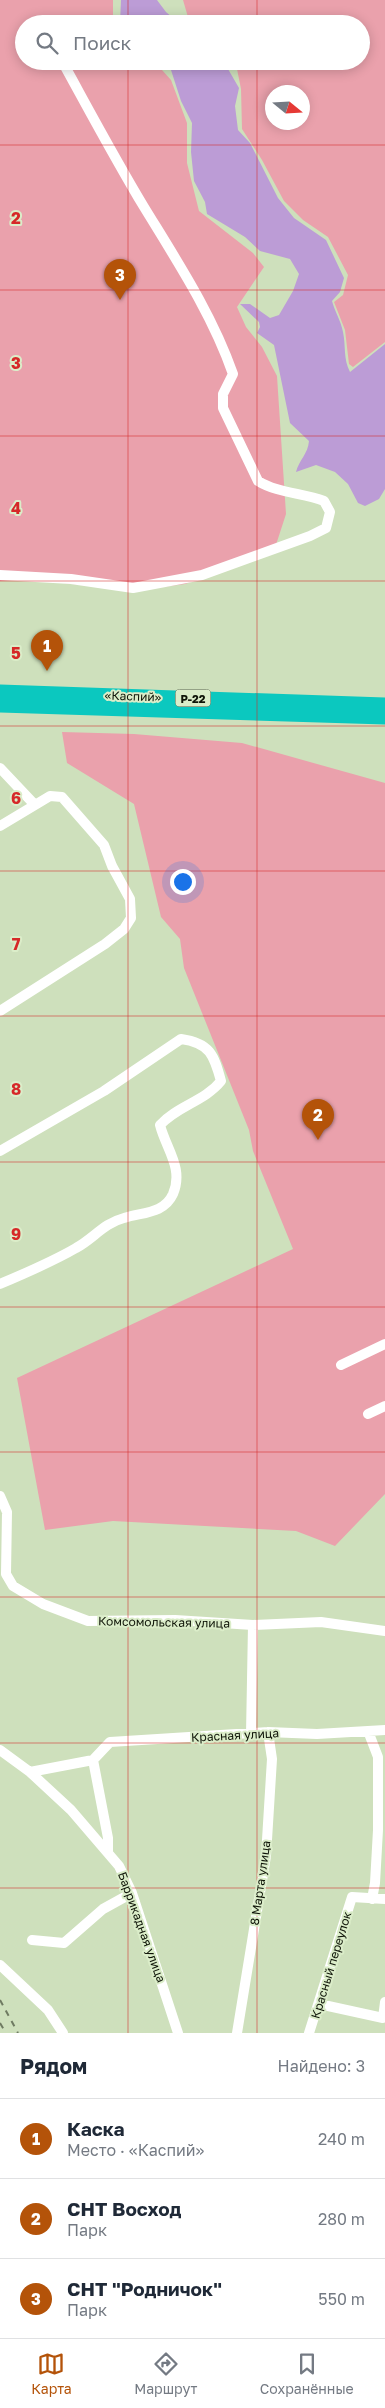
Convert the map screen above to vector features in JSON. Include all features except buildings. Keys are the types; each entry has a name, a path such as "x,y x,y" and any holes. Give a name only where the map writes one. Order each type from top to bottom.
{"highway":[{"name":"«Каспий»","path":"0,692 385,705"},
{"name":"«Каспий»","path":"0,705 385,717"}],"street":[{"path":"0,575 71,579 133,588 194,577 310,536 326,528 330,512 324,501 308,495 268,487 258,481 223,408 223,394 233,374 225,350 195,290 124,173 67,70"},
{"path":"0,768 34,804"},
{"path":"0,826 50,796 62,796 104,845 112,866 130,900 131,918 124,929 105,944 0,1011"},
{"path":"0,1151 104,1091 181,1039 195,1041 206,1047 215,1060 221,1081 213,1091 168,1116 160,1125 163,1136 174,1158 178,1176 172,1194 163,1207 104,1226 78,1247 0,1284"},
{"path":"340,1365 385,1344"},
{"path":"368,1414 385,1406"},
{"name":"Комсомольская улица","path":"0,1496 7,1512 6,1574 13,1586 43,1604 88,1621 174,1620 253,1625 321,1622 385,1631"},
{"path":"252,1734 253,1625"},
{"name":"Красная улица","path":"93,1760 110,1742 268,1732 317,1734 385,1730"},
{"path":"368,1731 378,1757 382,1790 375,1883 372,1899 385,1900"},
{"name":"8 Марта улица","path":"237,2033 266,1856 272,1759 268,1732"},
{"name":"Баррикадная улица","path":"0,1750 30,1772 71,1810 119,1866 132,1893 178,2033"},
{"path":"30,1772 93,1760 108,1838 108,1851"},
{"path":"32,1940 64,1943 103,1909 132,1893"},
{"name":"Красный переулок","path":"310,2033 352,1897 372,1899"},
{"path":"0,1965 48,2010 62,2033"},
{"path":"319,2004 383,2018 385,2002"}],"shaded area":[{"path":"0,0 113,0 113,15 15,15 15,70 162,70 171,80 187,123 187,163 199,211 253,253 264,267 237,307 246,327 262,347 277,376 286,514 273,554 185,584 133,591 29,579 0,581"},
{"path":"121,0 157,0 170,15 120,15"},
{"path":"183,0 385,0 385,342 353,367 349,364 345,330 334,302 343,295 348,275 328,237 303,220 284,201 262,160 242,129 241,89 237,70 370,70 370,15 187,15"},
{"path":"171,70 229,70 239,88 235,106 238,130 250,143 278,198 294,218 326,240 344,278 340,292 332,301 342,328 346,362 350,372 385,344 385,489 379,499 365,506 358,503 348,484 335,472 316,465 296,472 307,450 309,441 290,423 274,345 257,333 260,327 259,322 240,304 250,304 270,318 279,315 293,291 299,274 290,259 260,251 245,237 207,214 205,202 194,181 191,152 192,123 181,101"},
{"path":"62,732 134,734 242,743 385,783 385,1494 335,1546 296,1531 113,1521 45,1530 17,1378 293,1249 253,1151 249,1130 184,968 180,939 161,917 134,804 67,763"}],"railway":[{"path":"0,2000 18,2033"},
{"path":"0,2023 6,2033"}],"place":[{"name":"СНТ \"Родничок\"","path":"120,300"},
{"name":"Каска","path":"47,671"},
{"name":"СНТ Восход","path":"318,1140"}]}
